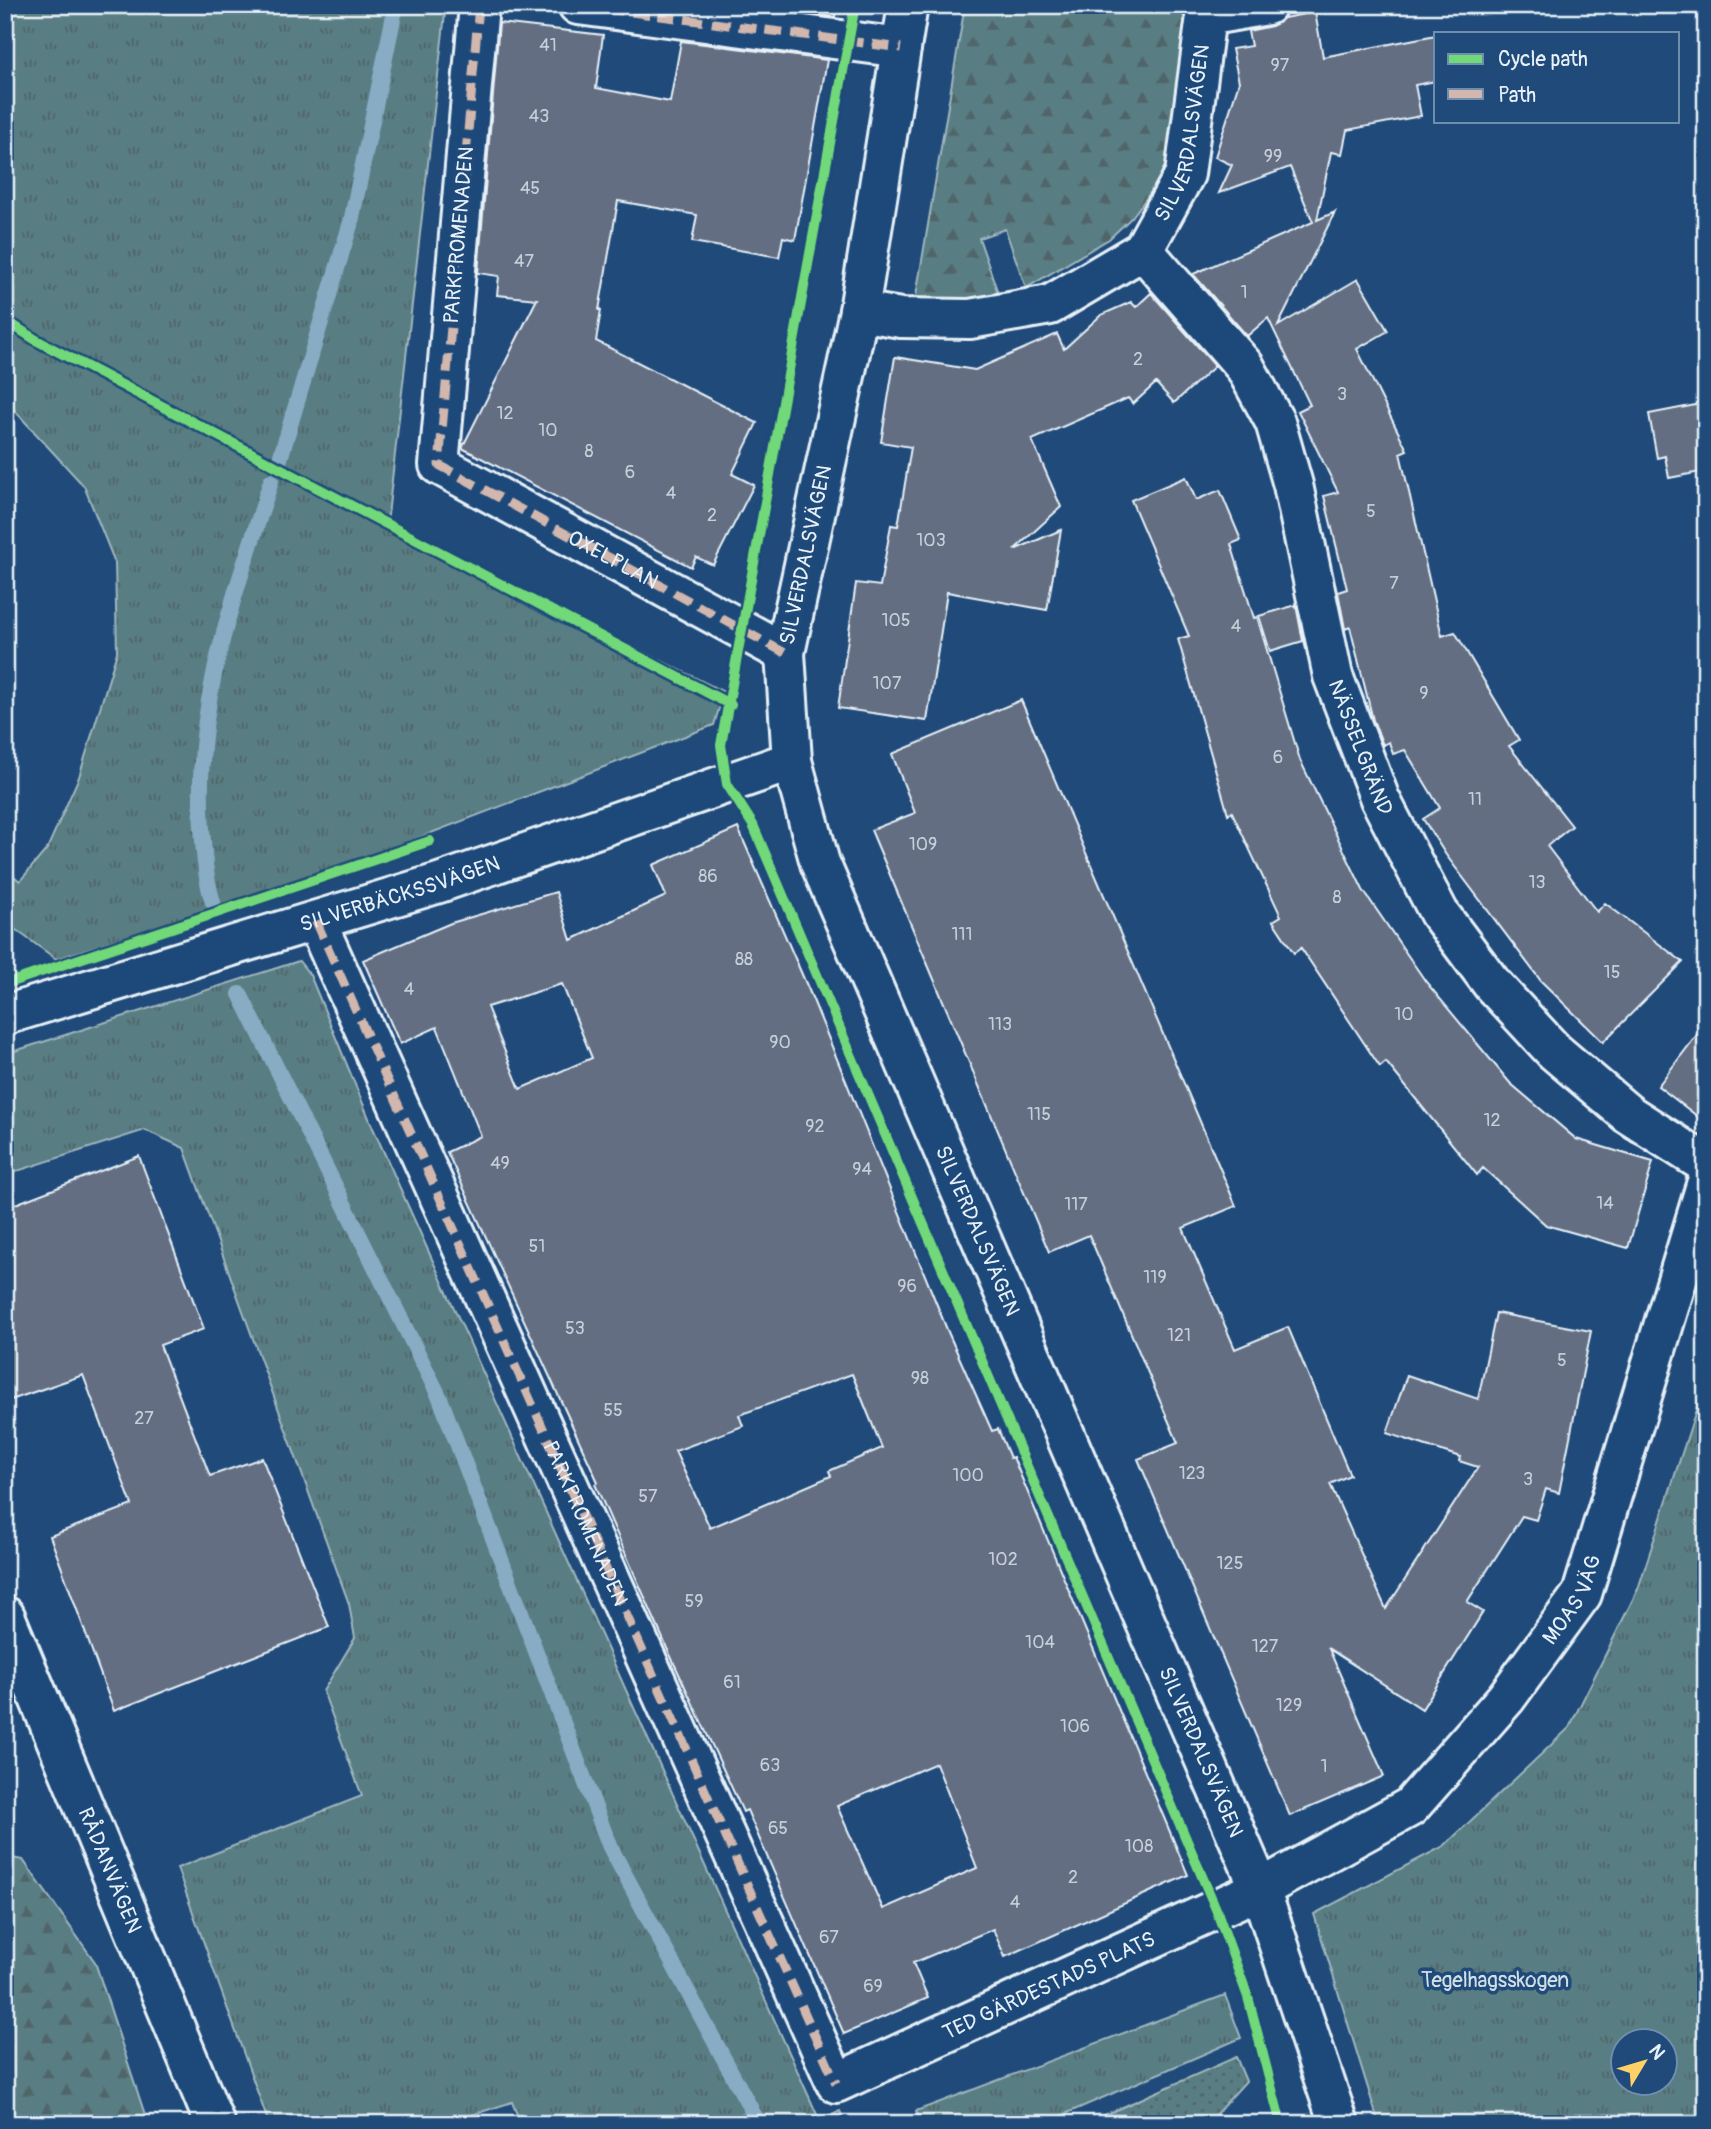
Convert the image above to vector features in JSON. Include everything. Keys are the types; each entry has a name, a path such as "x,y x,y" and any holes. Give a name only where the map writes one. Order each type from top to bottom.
{"street":[{"name":"PARKPROMENADEN","path":"439,465 479,5"},
{"path":"578,5 901,48"},
{"name":"SILVERDALSVÄGEN","path":"908,5 859,311 785,653 792,761 820,863 1260,1889 1339,2124"},
{"path":"1205,11 1267,5"},
{"name":"SILVERDALSVÄGEN","path":"1143,250 1185,174 1205,11"},
{"path":"859,311 901,318 970,319 1050,305 1143,250"},
{"name":"NÄSSELGRÄND","path":"1143,250 1245,367 1275,422 1293,485 1333,676 1380,799 1439,913 1492,984 1554,1051 1628,1114 1706,1164"},
{"name":"OXELPLAN","path":"439,465 785,653"},
{"name":"SILVERBÄCKSSVÄGEN","path":"5,1014 452,878 792,761"},
{"name":"PARKPROMENADEN","path":"316,921 836,2083"},
{"name":"MOAS VÄG","path":"1260,1889 1410,1807 1506,1698 1582,1594 1706,1185"},
{"name":"RÅDANVÄGEN","path":"5,1616 215,2124"},
{"name":"TED GÄRDESTADS PLATS","path":"836,2083 1260,1889"}],"green space":[{"path":"5,5 446,5 387,524 724,692 714,725 326,873 56,959 5,922 5,869 20,881 47,849 79,777 117,652 115,563 84,486 5,400"},
{"path":"965,5 1181,5 1189,40 1172,151 1156,185 1132,217 1109,239 1026,288 1005,229 979,238 999,296 973,301 915,302"},
{"path":"299,961 310,975 373,1128 819,2119 840,2111 846,2124 521,2124 512,2102 444,2124 269,2124 177,1868 362,1796 323,1691 355,1638 349,1604 184,1148 145,1130 5,1175 5,1054"},
{"name":"Tegelhagsskogen","path":"1706,1379 1706,2124 1379,2124 1314,1914 1444,1846 1569,1728 1638,1589"},
{"path":"5,1857 23,1860 95,1962 148,2124 5,2124"},
{"path":"1225,1995 1241,2038 1042,2124 922,2124 916,2111"},
{"path":"1236,2057 1246,2081 1207,2124 1084,2124"}],"building":[{"path":"746,5 837,5 835,17"},
{"path":"1315,12 1323,57 1434,35 1434,81 1415,85 1421,116 1347,130 1342,154 1331,152 1317,220 1335,212 1278,326 1358,279 1388,331 1357,349 1407,450 1400,453 1442,636 1455,632 1519,740 1509,746 1572,826 1547,846 1597,912 1605,903 1683,962 1603,1042 1541,981 1446,855 1423,819 1440,808 1405,750 1393,754 1389,742 1383,745 1373,720 1350,627 1345,629 1338,592 1347,589 1324,496 1338,492 1298,411 1310,405 1268,318 1247,336 1193,274 1313,222 1290,167 1219,193 1232,165 1215,157 1239,82 1232,49 1251,46 1248,31 1272,26 1284,18"},
{"path":"499,23 603,35 596,88 670,102 681,41 827,60 795,240 783,237 779,257 692,242 697,215 618,201 596,341 757,423 732,474 754,485 713,565 696,557 691,567 462,448 537,299 497,295 499,276 478,273"},
{"path":"1151,293 1215,366 1174,403 1156,383 1133,404 1128,398 1032,440 1061,507 1014,550 1061,530 1047,610 947,592 927,721 838,708 856,583 880,586 891,525 898,526 911,447 881,442 895,357 975,370 1057,334 1064,349 1101,315 1131,302 1136,307"},
{"path":"1706,403 1706,471 1669,478 1665,456 1657,458 1649,414"},
{"path":"1186,477 1196,500 1220,490 1241,540 1231,544 1254,618 1257,617 1300,760 1363,890 1426,982 1510,1083 1576,1139 1653,1162 1628,1248 1546,1225 1483,1168 1477,1175 1386,1062 1380,1067 1301,948 1294,953 1273,921 1281,916 1232,812 1228,814 1178,639 1189,636 1131,500"},
{"path":"1296,605 1303,641 1270,651 1259,616"},
{"path":"1021,700 1236,1206 1183,1228 1235,1349 1288,1327 1350,1475 1330,1484 1386,1609 1478,1467 1459,1461 1460,1457 1387,1433 1407,1375 1478,1399 1496,1313 1591,1331 1559,1493 1546,1489 1536,1520 1522,1516 1467,1602 1483,1612 1422,1709 1329,1649 1384,1776 1290,1816 1138,1459 1178,1443 1089,1235 1049,1252 871,830 915,813 892,754"},
{"path":"738,828 811,995 948,1332 992,1431 998,1429 1010,1458 1013,1457 1188,1875 1005,1957 993,1929 913,1963 928,1998 844,2034 747,1810 743,1812 667,1648 595,1484 598,1482 447,1152 481,1136 437,1027 400,1044 363,960 451,923 556,892 571,940 666,896 653,865","holes":["562,984 592,1058 520,1089 487,1007","852,1374 882,1448 829,1471 831,1476 710,1528 675,1451 743,1426 739,1415","936,1763 977,1868 883,1909 837,1806"]},
{"path":"1706,1023 1706,1123 1658,1086"},
{"path":"139,1156 204,1329 160,1345 210,1476 262,1458 329,1627 114,1711 50,1536 132,1505 83,1375 5,1402 5,1208"}],"waterway":[{"path":"279,462 351,222 396,5"},
{"path":"213,902 202,828 204,737 219,652 271,481"},
{"path":"240,994 440,1398 610,1847 759,2124"}],"marked path":[{"path":"479,5 439,465 785,653"},
{"path":"578,5 901,48"},
{"path":"316,921 836,2083"}],"cycle path":[{"path":"855,5 721,745 727,784 753,825 1216,1909 1248,1997 1281,2124"},
{"path":"5,320 36,340 731,705"},
{"path":"5,984 430,841"}]}
